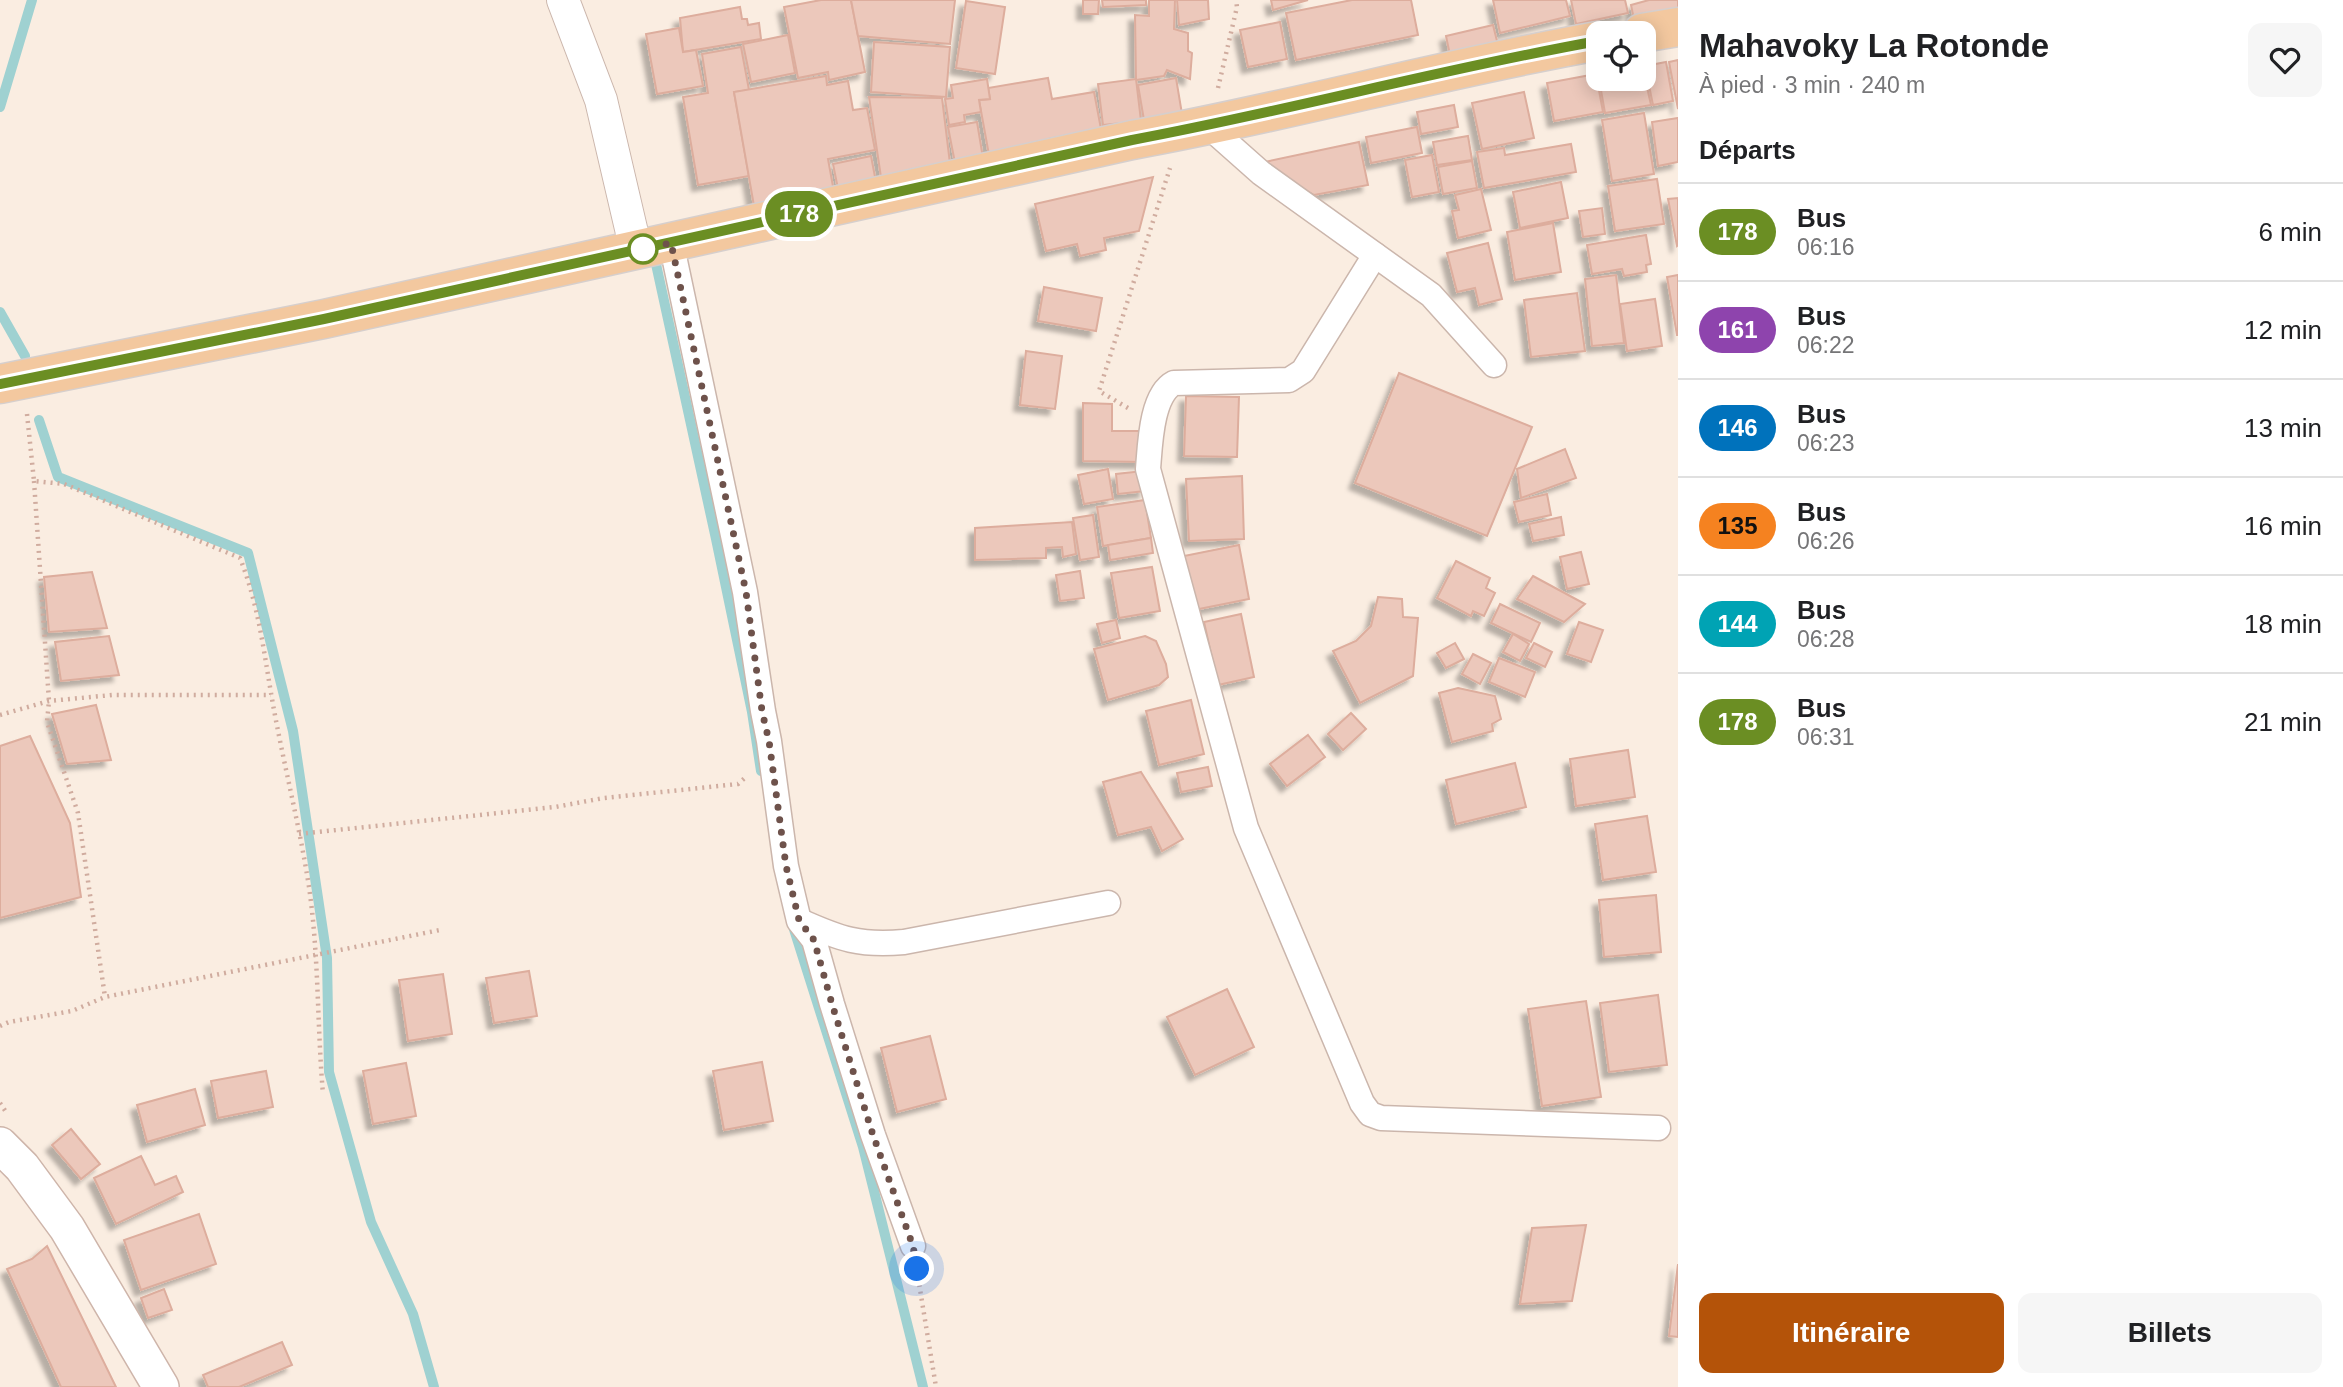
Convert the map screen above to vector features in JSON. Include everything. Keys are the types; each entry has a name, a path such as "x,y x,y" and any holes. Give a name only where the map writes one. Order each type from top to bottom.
{"main road":[{"path":"1656,31 1678,27"},
{"path":"11,382 324,319 1132,140 1208,126 1385,85 1586,43"},
{"path":"0,1145 22,1167 67,1228 161,1387"}],"street":[{"path":"563,0 653,246 746,592 786,866 799,920 814,940 873,1135 913,1246"},
{"path":"1208,126 1261,173 1431,295 1494,365"},
{"path":"1376,255 1297,377 1289,380 1174,383 1167,386 1162,394 1153,423 1148,469 1246,828 1362,1103 1370,1114 1381,1118 1658,1128"},
{"path":"799,920 850,941 874,945 904,942 1108,904"}],"path":[{"path":"1208,126 1237,7 1236,0"},
{"path":"1132,140 1171,162 1099,391 1153,423"},
{"path":"11,382 34,481 49,701 47,722 78,813 105,997"},
{"path":"34,481 64,484 240,558 265,648 271,695 302,834 319,956 319,1047 323,1094"},
{"path":"0,715 49,701 112,695 271,695"},
{"path":"302,834 738,784 747,778 747,768"},
{"path":"0,1027 9,1022 72,1010 105,997 440,930"},
{"path":"913,1246 936,1387"}],"building":[{"path":"821,0 851,0 865,72 829,80 828,72 798,78 784,7"},
{"path":"851,0 955,0 950,44 858,36"},
{"path":"1083,0 1099,0 1098,14 1083,14"},
{"path":"1102,0 1146,0 1146,5 1103,7"},
{"path":"1149,0 1175,0 1174,29 1188,33 1188,51 1192,53 1190,79 1167,70 1164,76 1136,80 1135,15 1149,16"},
{"path":"1177,0 1208,0 1209,19 1179,25"},
{"path":"1271,0 1308,0 1273,10"},
{"path":"1352,0 1411,0 1418,35 1296,60 1286,13"},
{"path":"1493,0 1566,0 1570,16 1500,33"},
{"path":"1571,0 1625,0 1628,13 1576,24"},
{"path":"1649,0 1678,0 1678,18 1656,24 1656,21 1634,21 1631,5"},
{"path":"966,1 1005,7 995,74 956,68"},
{"path":"740,7 742,19 747,19 748,25 759,23 761,39 683,52 680,18"},
{"path":"1280,22 1287,59 1248,67 1240,30"},
{"path":"1493,25 1500,53 1452,65 1446,36"},
{"path":"679,28 683,52 696,50 703,86 657,94 646,34"},
{"path":"788,35 795,73 751,82 743,44"},
{"path":"874,42 950,47 946,97 871,92"},
{"path":"741,47 749,90 734,92 749,176 698,185 683,97 708,93 702,54"},
{"path":"1678,60 1678,109 1669,62"},
{"path":"1666,62 1673,101 1653,105 1650,91 1656,91 1656,64"},
{"path":"826,76 827,85 848,81 853,110 867,108 875,150 828,159 834,192 754,206 734,92"},
{"path":"1586,76 1586,91 1599,91 1603,112 1554,121 1547,83"},
{"path":"1048,78 1052,99 1094,92 1101,129 1048,139 1049,145 989,155 979,100 990,99 988,88"},
{"path":"1176,78 1183,120 1145,126 1138,85"},
{"path":"987,79 990,99 979,100 981,112 964,115 965,122 949,125 945,99 953,98 951,85"},
{"path":"1136,79 1141,121 1103,125 1098,84"},
{"path":"1601,91 1648,91 1651,105 1605,113"},
{"path":"1524,92 1534,138 1482,149 1472,103"},
{"path":"869,97 942,98 951,172 882,184"},
{"path":"1454,105 1458,127 1421,134 1417,112"},
{"path":"1644,113 1654,174 1612,181 1602,120"},
{"path":"1678,118 1678,162 1658,166 1652,122"},
{"path":"977,122 983,158 955,163 948,127"},
{"path":"1417,127 1422,153 1371,163 1366,137"},
{"path":"1468,136 1472,160 1437,165 1433,142"},
{"path":"1359,142 1368,185 1314,195 1260,163"},
{"path":"1571,144 1576,172 1484,188 1477,152 1504,148 1505,155"},
{"path":"1432,155 1439,192 1412,197 1405,160"},
{"path":"871,156 876,182 838,189 833,164"},
{"path":"1472,161 1477,188 1443,194 1438,167"},
{"path":"1153,177 1139,231 1104,238 1106,250 1080,256 1077,244 1046,251 1035,204"},
{"path":"1657,179 1664,224 1615,231 1608,186"},
{"path":"1561,182 1568,218 1520,228 1513,192"},
{"path":"1481,189 1491,230 1458,238 1452,211 1459,210 1455,195"},
{"path":"1678,198 1678,245 1677,246 1668,199"},
{"path":"1602,208 1605,234 1583,237 1579,211"},
{"path":"1553,223 1561,272 1515,280 1507,232"},
{"path":"1646,235 1651,264 1646,265 1647,272 1624,276 1622,269 1592,274 1587,245"},
{"path":"1488,243 1502,299 1479,305 1475,288 1457,292 1447,253"},
{"path":"1616,275 1624,343 1592,346 1585,279"},
{"path":"1678,275 1678,335 1677,335 1667,277"},
{"path":"1044,287 1102,298 1096,331 1038,321"},
{"path":"1577,293 1585,351 1531,357 1524,300"},
{"path":"1655,299 1662,346 1627,351 1620,304"},
{"path":"1026,351 1062,356 1055,409 1020,405"},
{"path":"1399,373 1532,427 1487,536 1355,483"},
{"path":"1186,396 1239,397 1237,457 1184,456"},
{"path":"1083,403 1112,404 1112,431 1143,431 1143,462 1083,461"},
{"path":"1565,449 1576,478 1521,498 1517,469"},
{"path":"1108,469 1113,499 1084,504 1078,475"},
{"path":"1143,471 1145,491 1118,494 1116,474"},
{"path":"1242,476 1244,539 1189,541 1186,479"},
{"path":"1547,494 1551,515 1519,522 1514,502"},
{"path":"1145,500 1151,538 1103,546 1097,507"},
{"path":"1093,515 1099,557 1080,560 1073,518"},
{"path":"1561,517 1564,535 1533,541 1529,524"},
{"path":"1072,522 1076,554 1063,557 1062,547 1046,548 1046,558 975,560 975,528"},
{"path":"1151,538 1153,553 1110,560 1108,545"},
{"path":"1239,545 1249,599 1194,610 1184,556"},
{"path":"1581,552 1589,584 1567,589 1560,557"},
{"path":"1456,561 1490,578 1486,588 1495,593 1484,616 1473,611 1471,616 1437,598"},
{"path":"1152,567 1160,611 1119,618 1111,573"},
{"path":"1080,571 1084,598 1060,601 1056,575"},
{"path":"92,572 107,628 49,632 44,577"},
{"path":"1533,576 1585,604 1564,622 1517,599"},
{"path":"1378,597 1402,599 1403,617 1418,618 1413,676 1360,703 1333,651 1356,641 1371,626"},
{"path":"1500,604 1540,623 1531,642 1491,623"},
{"path":"1241,614 1254,677 1218,685 1204,622"},
{"path":"1116,620 1120,638 1102,643 1097,624"},
{"path":"1579,622 1603,630 1591,662 1567,654"},
{"path":"1513,634 1529,644 1520,661 1503,652"},
{"path":"109,636 119,675 61,681 55,642"},
{"path":"1145,636 1156,641 1166,664 1168,677 1159,685 1108,700 1094,649"},
{"path":"1455,643 1464,659 1446,668 1437,653"},
{"path":"1534,643 1552,652 1545,667 1526,658"},
{"path":"1473,654 1491,663 1480,684 1462,674"},
{"path":"1499,658 1535,672 1525,697 1489,682"},
{"path":"1458,688 1495,696 1501,719 1492,724 1493,731 1452,742 1439,693"},
{"path":"1191,700 1204,754 1159,765 1146,711"},
{"path":"96,705 111,760 67,764 52,714"},
{"path":"1351,713 1366,729 1343,750 1328,734"},
{"path":"1308,735 1325,757 1287,786 1270,764"},
{"path":"30,736 70,823 81,897 0,918 0,746"},
{"path":"1628,750 1635,797 1576,806 1570,759"},
{"path":"1515,763 1526,807 1456,824 1446,780"},
{"path":"1208,767 1212,786 1181,792 1177,773"},
{"path":"1141,772 1183,839 1162,851 1151,827 1118,835 1103,782"},
{"path":"1647,816 1656,872 1603,880 1595,824"},
{"path":"1656,895 1661,952 1604,957 1599,900"},
{"path":"529,971 537,1016 494,1023 486,978"},
{"path":"443,974 452,1034 408,1041 399,980"},
{"path":"1227,989 1254,1047 1195,1075 1167,1017"},
{"path":"1658,995 1667,1065 1609,1072 1600,1003"},
{"path":"1586,1001 1601,1097 1542,1106 1528,1009"},
{"path":"930,1036 946,1099 897,1112 881,1048"},
{"path":"762,1062 773,1121 724,1130 713,1071"},
{"path":"406,1063 416,1116 373,1124 363,1071"},
{"path":"266,1071 273,1107 218,1118 211,1081"},
{"path":"195,1089 205,1125 147,1142 137,1105"},
{"path":"71,1129 100,1164 81,1179 52,1145"},
{"path":"141,1156 155,1185 176,1176 183,1192 116,1224 94,1178"},
{"path":"199,1214 216,1264 141,1290 124,1240"},
{"path":"1586,1225 1572,1301 1520,1304 1532,1228"},
{"path":"47,1246 116,1387 61,1387 7,1269 32,1259"},
{"path":"1678,1264 1678,1337 1669,1336"},
{"path":"164,1289 172,1310 148,1318 141,1298"},
{"path":"282,1342 292,1365 239,1387 208,1387 203,1375"}],"waterway":[{"path":"0,107 32,0"},
{"path":"654,255 752,712 761,771"},
{"path":"0,312 25,356"},
{"path":"39,420 58,477 248,553 293,731 327,958 329,1072 371,1222 413,1314 434,1387"},
{"path":"792,923 863,1147 923,1387"}],"bus line":[{"name":"178","path":"0,384 324,319 1132,140 1288,109 1385,85 1586,43"}],"route":[{"path":"643,249 636,250 671,243 746,592 786,866 799,920 814,940 873,1135 913,1246 917,1269"}]}
